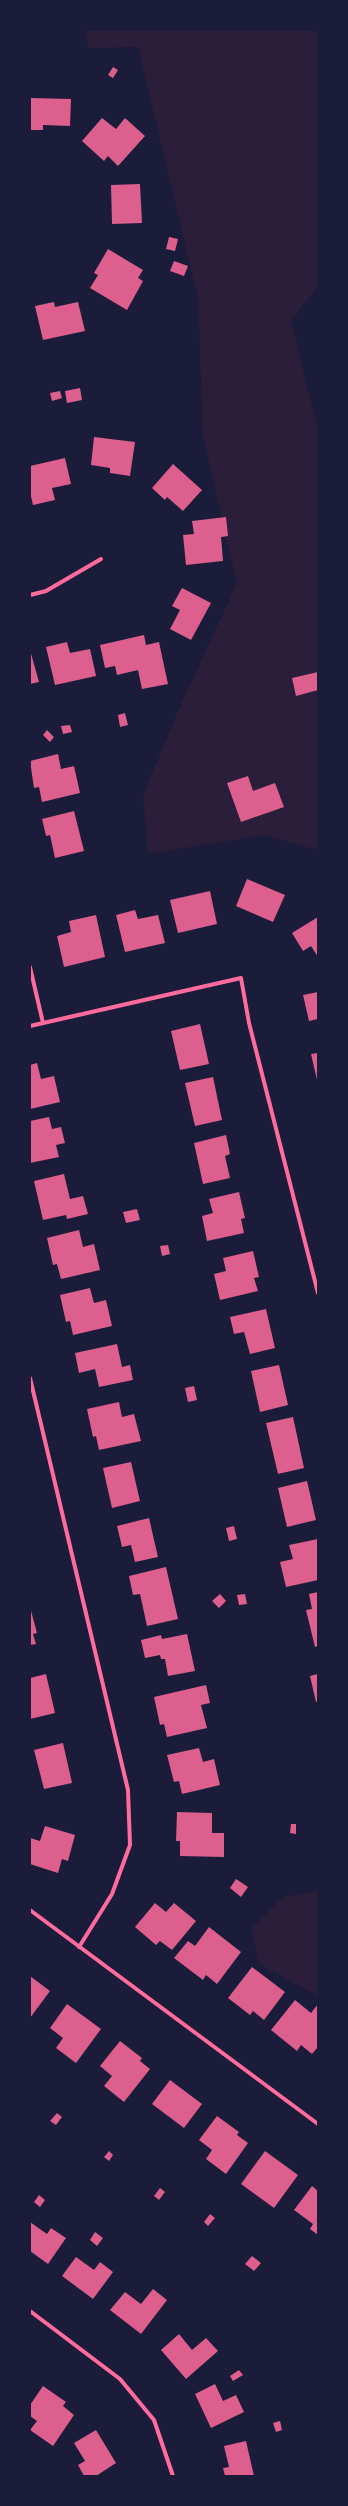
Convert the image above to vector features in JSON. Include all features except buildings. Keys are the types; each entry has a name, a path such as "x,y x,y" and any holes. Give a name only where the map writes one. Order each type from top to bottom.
{"street":[{"path":"30,595 46,591 101,559"},
{"path":"30,967 43,1024"},
{"path":"30,1026 241,978 249,1022 318,1293"},
{"path":"30,1378 128,1790 130,1845 112,1894 79,1947"},
{"path":"30,1910 318,2124"},
{"path":"30,2311 120,2379 154,2420 173,2476"}],"shaded area":[{"path":"85,30 318,30 318,286 291,321 315,418 318,418 318,850 264,835 148,854 143,795 182,702 237,583 203,436 198,298 138,47 88,48"},
{"path":"318,1891 318,1996 259,1964 251,1929 283,1897"}]}
